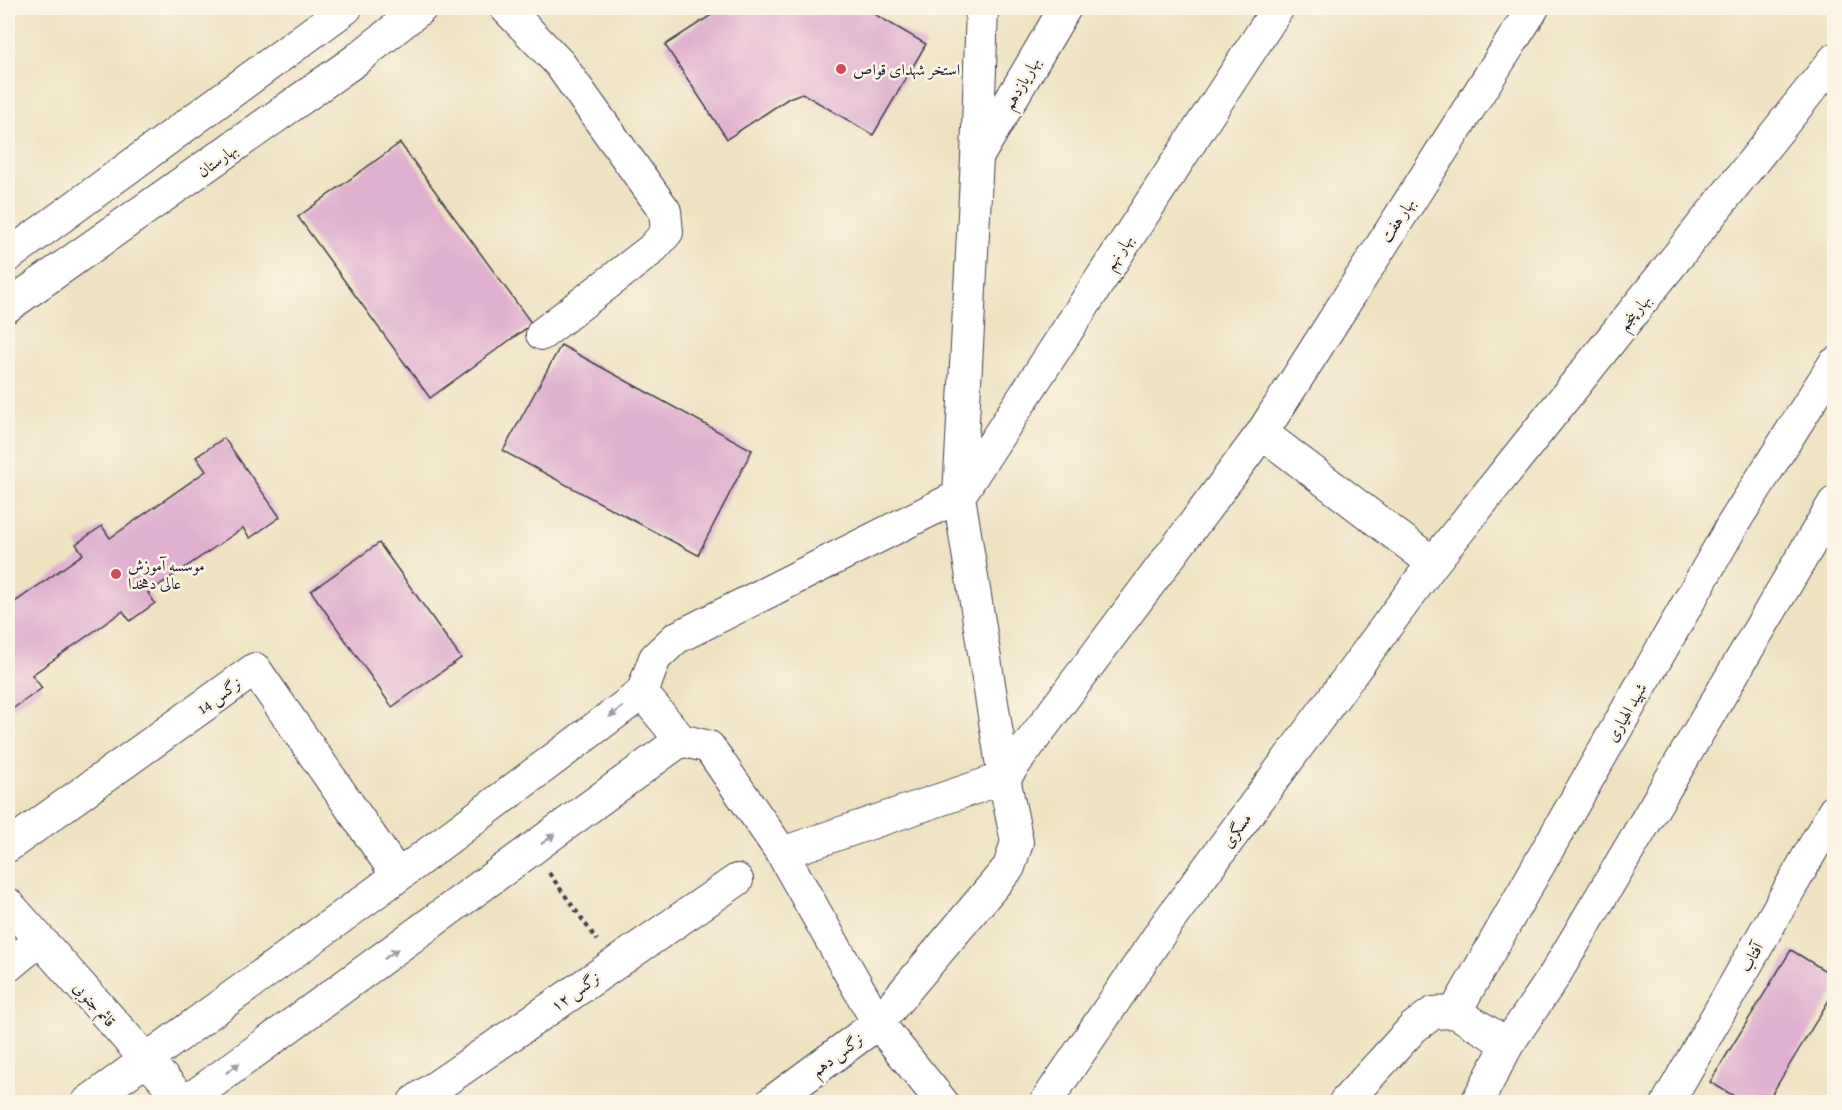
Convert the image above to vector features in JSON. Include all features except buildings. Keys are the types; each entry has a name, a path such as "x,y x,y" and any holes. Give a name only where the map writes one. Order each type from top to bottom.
{"street":[{"name":"بهارستان","path":"8,306 347,66 421,8"},
{"path":"506,8 559,63 665,211 667,232 651,250 542,334"},
{"path":"642,693 681,740 708,747 782,853 878,1023 1009,867 1017,842 1004,778 959,496 978,158 982,8"},
{"name":"بهار یازدهم","path":"978,158 1065,8"},
{"name":"بهار نهم","path":"959,496 1278,8"},
{"name":"بهار هفت","path":"1004,778 1262,433 1533,8"},
{"path":"8,256 339,10"},
{"name":"بهار پنجم","path":"1433,563 1834,60"},
{"name":"شهید الهیاری","path":"1455,1012 1733,524 1834,364"},
{"path":"1262,433 1433,563"},
{"path":"88,1102 398,876 642,693 655,658 676,638 959,496"},
{"path":"1477,1102 1508,1044 1553,978 1834,503"},
{"name":"مسگری","path":"1046,1102 1168,922 1433,563"},
{"name":"نرگس 14","path":"8,846 255,669 398,876"},
{"path":"185,1102 533,851 681,740"},
{"path":"782,853 1004,778"},
{"name":"آفتاب","path":"1668,1102 1834,811"},
{"name":"نرگس ۱۲","path":"414,1102 737,880"},
{"name":"قائم جنوبی","path":"8,904 38,941 185,1102"},
{"path":"8,966 38,941"},
{"path":"1345,1102 1414,1027 1434,1013 1455,1012 1508,1044"},
{"name":"نرگس دهم","path":"772,1102 878,1023 942,1102"}],"path":[{"path":"533,851 614,965"}],"place":[{"name":"استخر شهدای قواص","path":"841,69"},
{"name":"موسسه آموزش عالی دهخدا","path":"116,574"}]}
